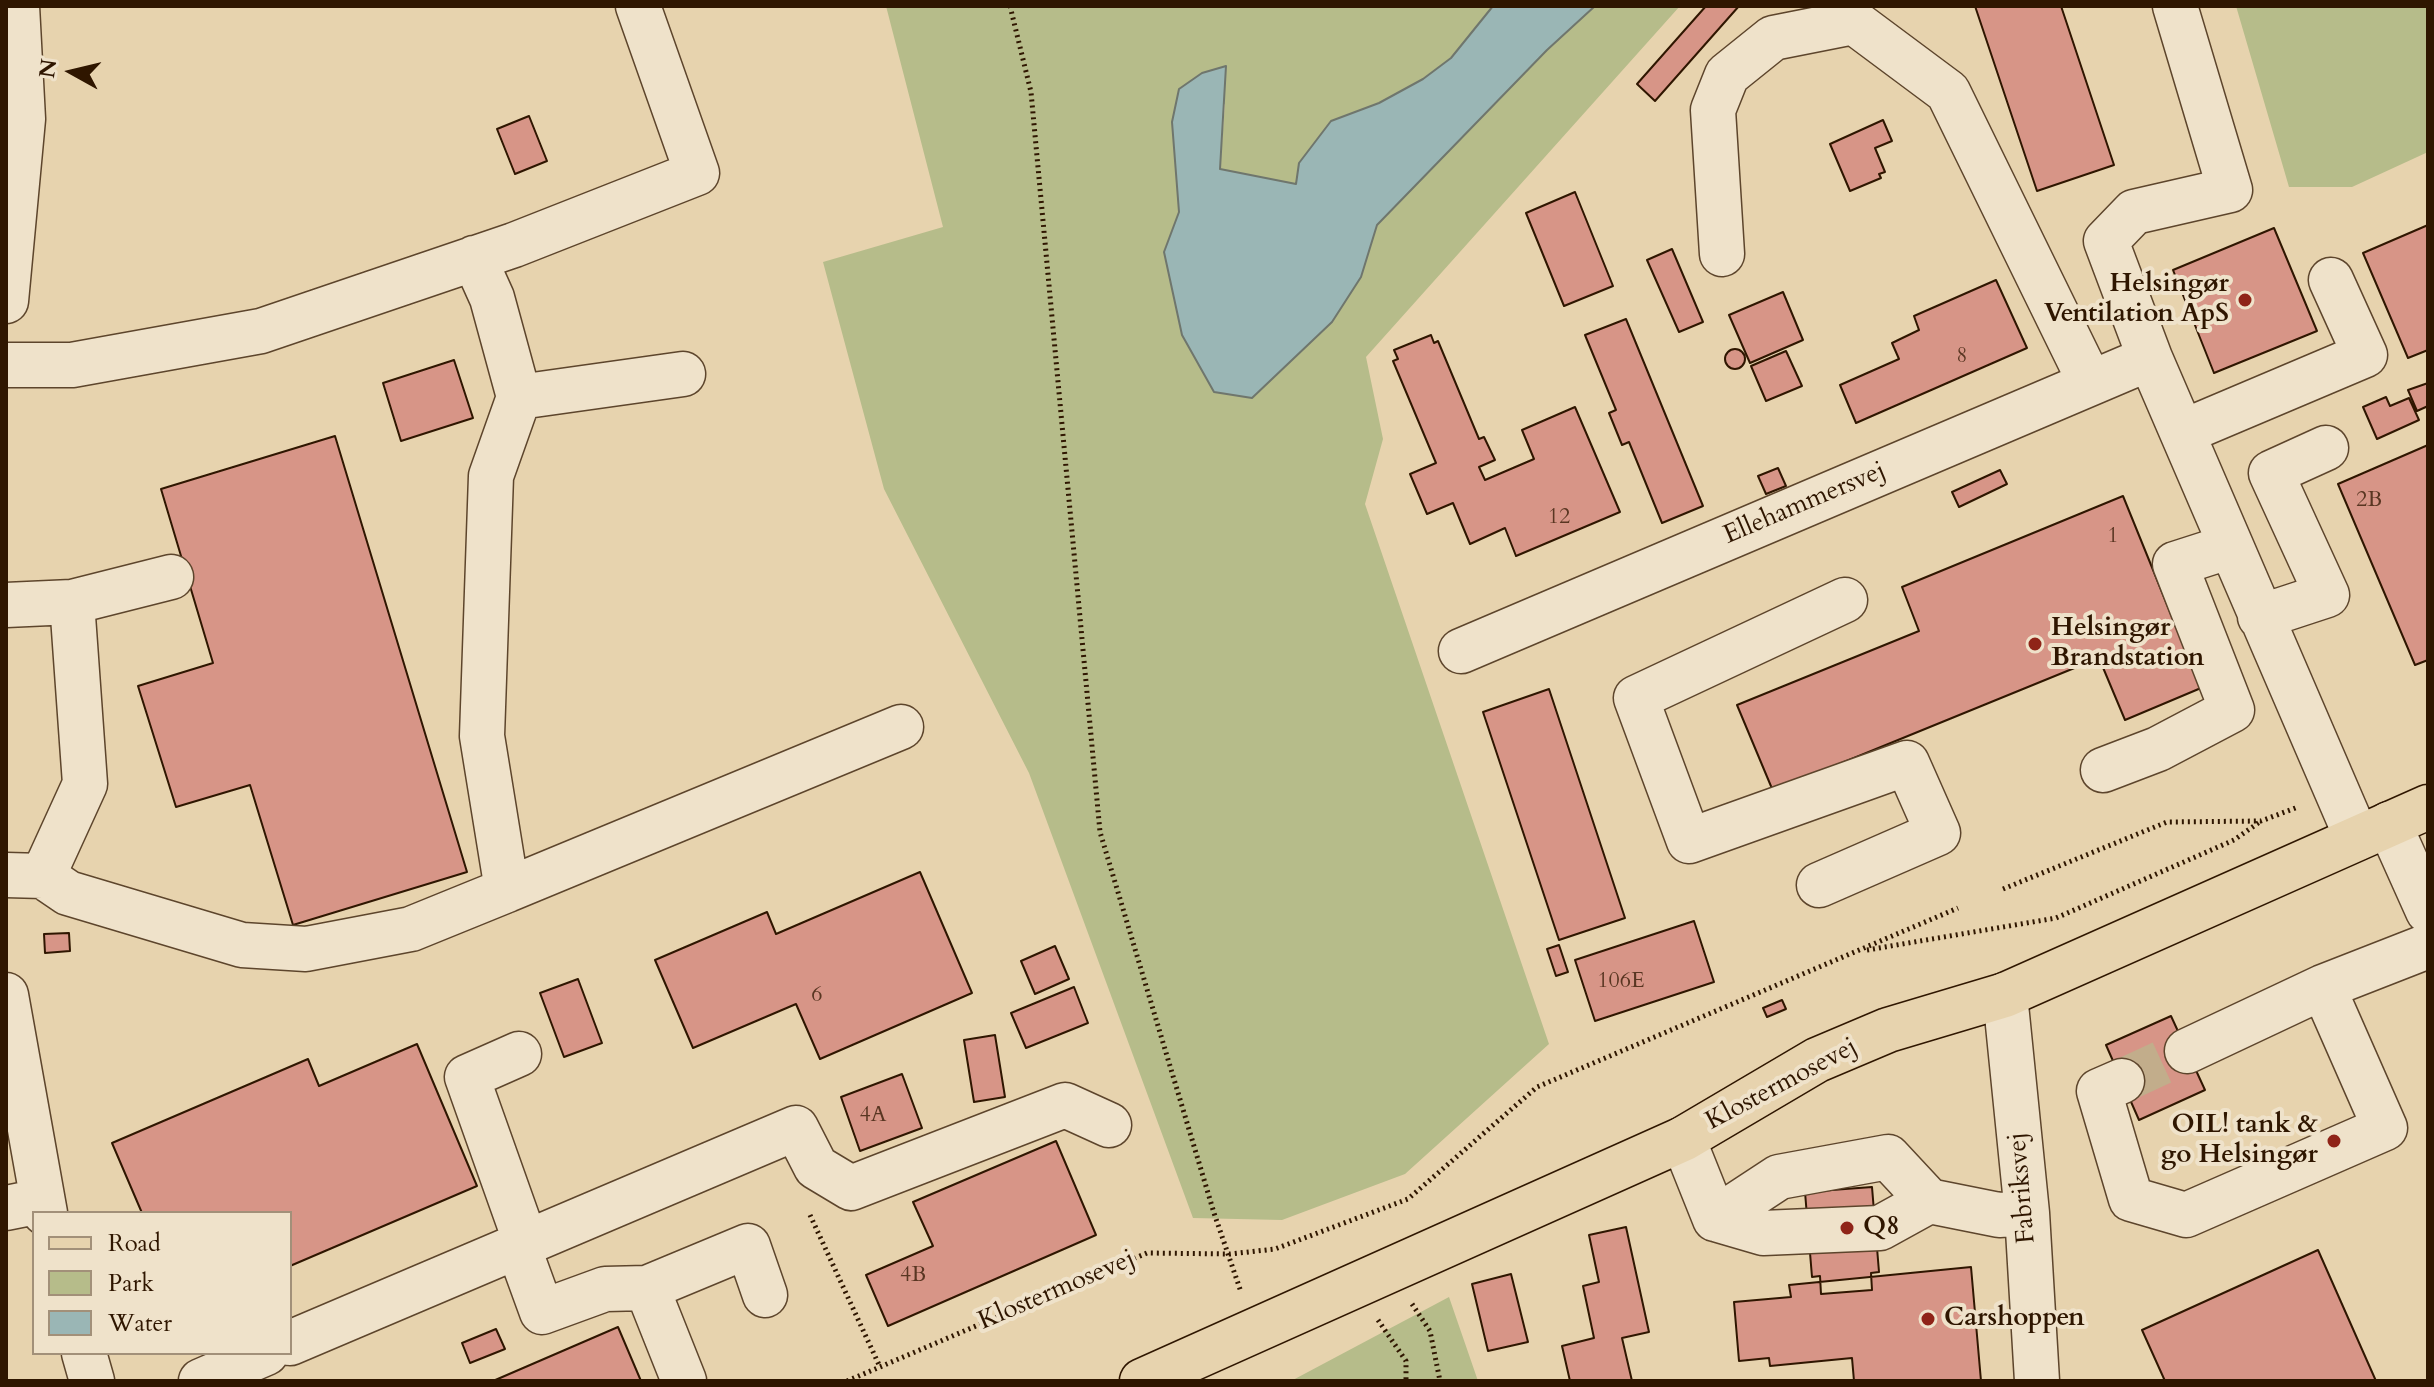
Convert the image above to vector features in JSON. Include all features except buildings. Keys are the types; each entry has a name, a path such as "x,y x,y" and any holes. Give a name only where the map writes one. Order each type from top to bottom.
{"main road":[{"name":"Klostermosevej","path":"1142,1381 1683,1139 1817,1060 1888,1030 2005,995 2428,807"}],"street":[{"path":"6,301 17,6"},
{"path":"6,365 72,365 261,331 474,258 647,195 697,173 638,6"},
{"path":"2175,6 2230,190 2134,212 2106,241 2150,358 2260,617 2373,831 2428,911"},
{"path":"1722,254 1713,110 1727,75 1773,38 1854,22 1948,92 2090,382"},
{"path":"474,258 492,298 519,397 491,476 482,736 507,890"},
{"path":"2183,432 2365,355 2331,280"},
{"name":"Ellehammersvej","path":"1461,651 2150,358"},
{"path":"519,397 683,374"},
{"path":"2260,617 2327,595 2271,473 2326,448"},
{"path":"2103,770 2158,749 2232,710 2175,564 2231,546"},
{"path":"6,605 72,602 171,577"},
{"path":"1819,885 1938,833 1907,763 1689,841 1636,698 1845,600"},
{"path":"72,602 85,784 25,876 68,893 242,945 306,949 411,929 901,727"},
{"path":"2187,1051 2323,987 2428,946"},
{"path":"2122,1081 2099,1091 2131,1199 2186,1215 2385,1128 2323,987"},
{"path":"6,995 31,1207"},
{"name":"Fabriksvej","path":"2005,995 2027,1213 2037,1381"},
{"path":"519,1054 467,1077 542,1312 605,1289 647,1288 748,1246 765,1295"},
{"path":"292,1342 796,1128 816,1167 851,1188 1065,1105 1109,1125"},
{"path":"1683,1139 1715,1219"},
{"path":"1715,1219 1779,1177 1888,1157 1929,1201 1999,1215 2027,1213"},
{"path":"1715,1219 1763,1233 1880,1228 1929,1201"},
{"path":"647,1288 684,1381"},
{"path":"85,1355 92,1381"},
{"path":"201,1381 261,1355"}],"path":[{"path":"1010,6 1031,92 1100,832 1214,1213 1230,1254 1253,1332"},
{"path":"1854,952 2056,918 2234,840 2261,821 2167,822 2003,889"},
{"name":"Klostermosevej","path":"847,1381 1147,1253 1230,1254 1275,1249 1408,1199 1537,1087 1958,908"},
{"path":"807,1209 880,1367"},
{"path":"1372,1278 1406,1361 1406,1381"},
{"path":"1372,1278 1430,1331 1440,1381"}],"green space":[{"path":"886,6 1493,6 1451,58 1423,79 1379,103 1296,184 1220,169 1225,104 1172,122 1179,212 1164,252 1361,277 1377,225 1547,50 1595,6 1680,6 1366,357 1383,439 1365,504 1549,1044 1405,1174 1282,1220 1193,1218 1029,773 884,489 823,262 943,227"},
{"path":"2236,6 2428,6 2428,152 2352,187 2289,187"},
{"path":"1449,1297 1478,1381 1291,1381"}],"water":[{"path":"1493,6 1595,6 1547,50 1377,225 1361,277 1332,322 1252,398 1214,392 1182,335 1164,252 1179,212 1172,122 1179,89 1202,73 1226,66 1220,169 1296,184 1299,163 1331,121 1379,103 1423,79 1451,58"}],"tunnel":[{"path":"2122,1081 2187,1051"}],"place":[{"name":"Helsingør Ventilation ApS","path":"2245,300"},
{"name":"Helsingør Brandstation","path":"2035,644"},
{"name":"OIL! tank & go Helsingør","path":"2334,1141"},
{"name":"Q8","path":"1847,1228"},
{"name":"Carshoppen","path":"1928,1319"}]}
